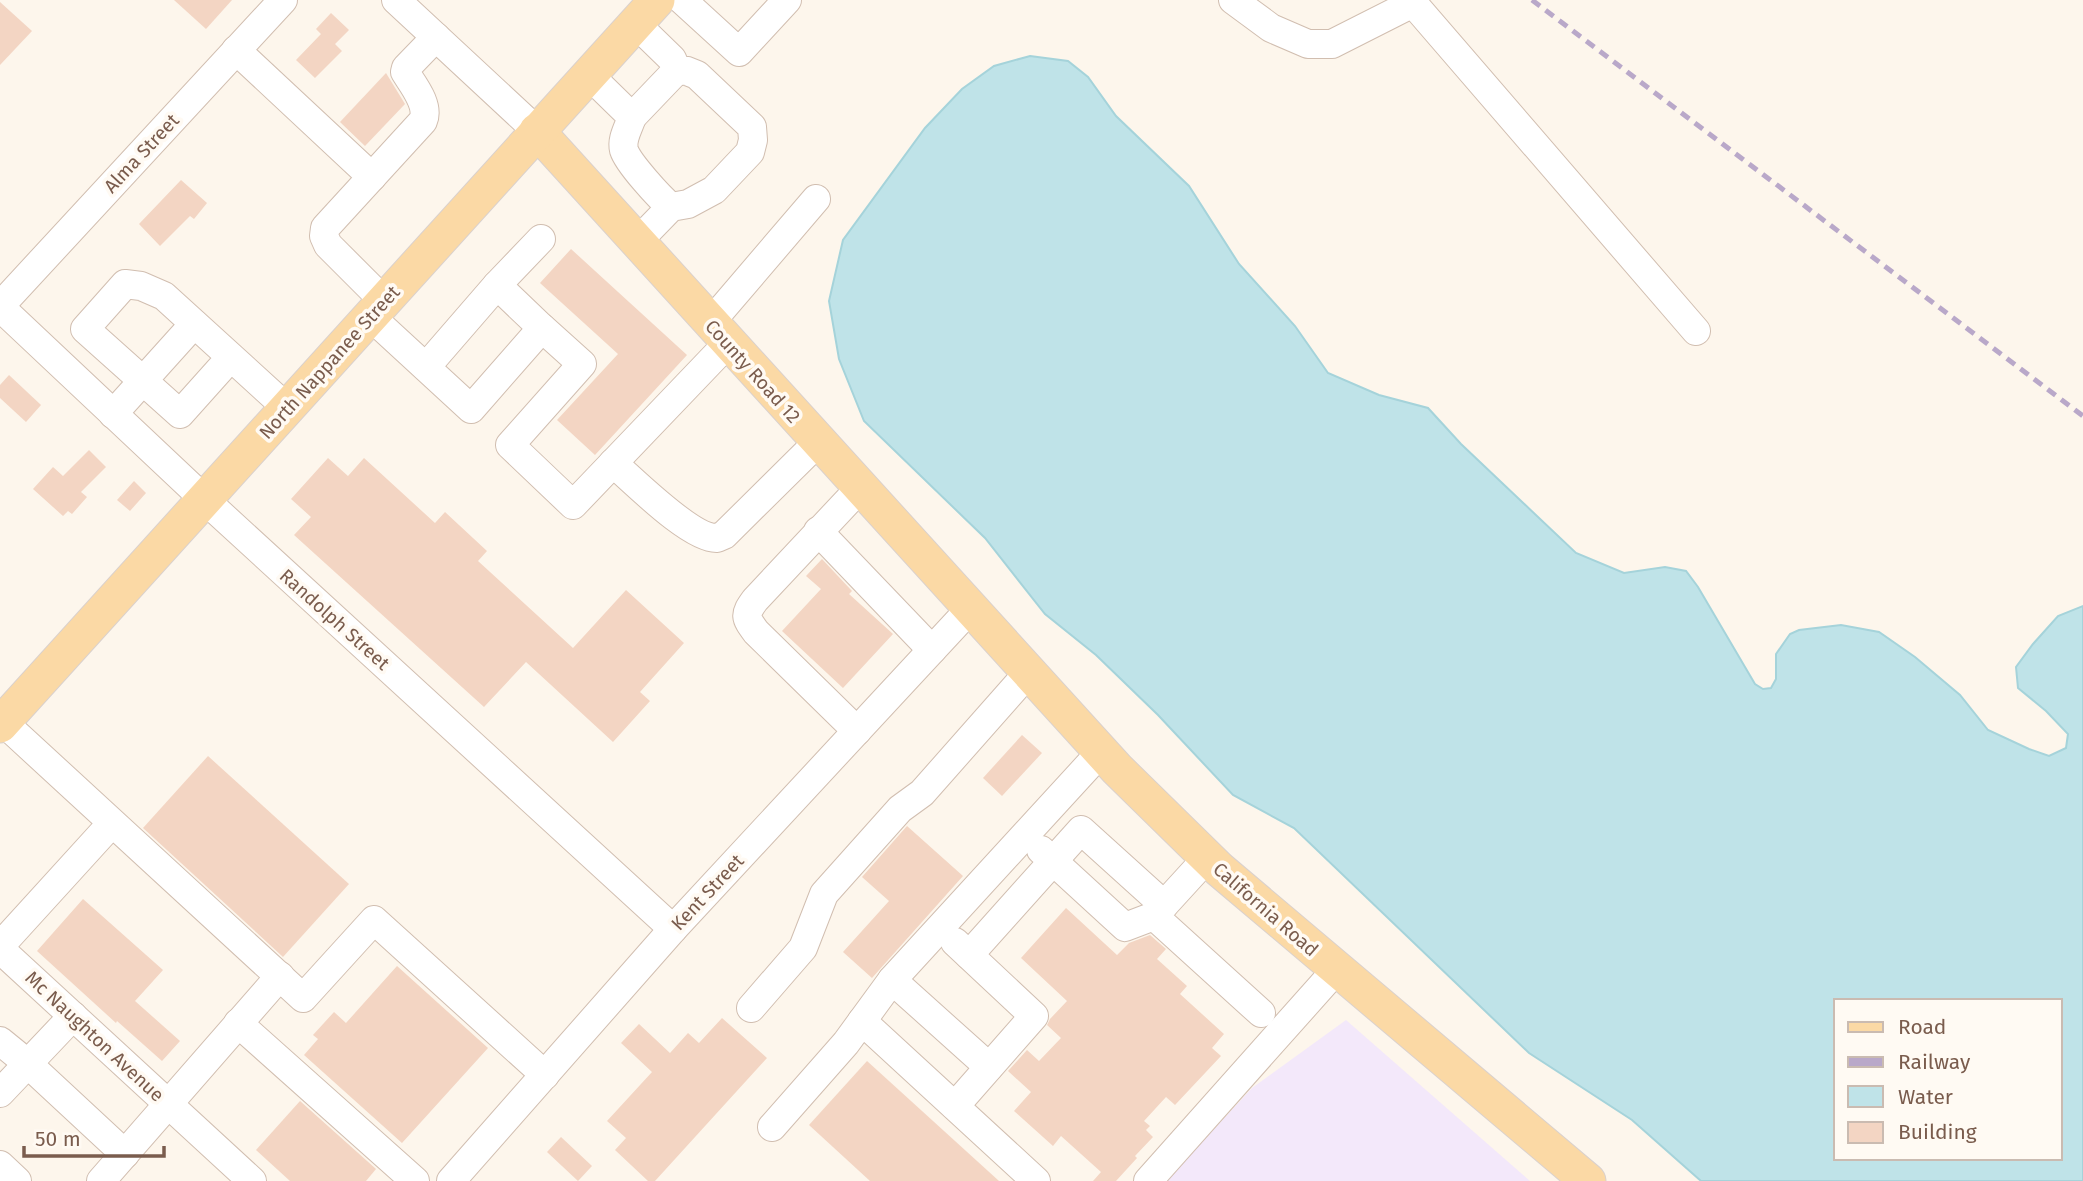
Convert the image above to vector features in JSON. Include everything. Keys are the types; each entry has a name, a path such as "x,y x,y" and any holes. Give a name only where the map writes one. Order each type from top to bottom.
{"main road":[{"name":"North Nappanee Street","path":"1,723 647,12"},
{"name":"County Road 12","path":"537,131 970,609"},
{"name":"California Road","path":"970,609 1101,752 1207,858 1588,1181"}],"street":[{"name":"Alma Street","path":"0,307 283,0"},
{"path":"396,0 537,131"},
{"path":"682,0 739,52 787,0"},
{"path":"1233,0 1271,28 1308,44 1332,44 1411,2 1696,331"},
{"path":"647,12 677,70"},
{"path":"436,37 405,72 424,108 424,121 325,228 327,245 426,367 471,408 542,328"},
{"path":"236,50 372,177"},
{"path":"671,206 661,199 628,158 624,139 632,117 677,70"},
{"path":"636,242 671,206 688,204 714,190 750,152 753,140 752,127 697,75 677,70"},
{"path":"589,75 632,117"},
{"path":"497,285 582,364 510,445 573,505 613,463 719,333 816,199"},
{"path":"426,367 541,239"},
{"path":"231,357 180,414 85,329 125,284 141,286 164,296 194,324 231,357 287,408"},
{"name":"Randolph Street","path":"0,307 205,500 673,929"},
{"path":"113,414 194,324"},
{"path":"613,463 677,518 701,535 718,538 818,442"},
{"path":"857,731 756,632 747,619 747,611 860,488"},
{"path":"818,531 932,650"},
{"name":"Kent Street","path":"451,1181 673,929 970,609"},
{"path":"751,1008 803,948 824,894 900,808 922,793 1028,673"},
{"path":"1,723 303,998 374,920 545,1075"},
{"path":"772,1127 846,1043 892,980 1101,752"},
{"path":"0,948 112,823"},
{"path":"969,955 1081,831 1261,1013"},
{"path":"1025,835 1125,927 1159,910 1207,858"},
{"path":"940,928 1034,1016 955,1106"},
{"name":"Mc Naughton Avenue","path":"0,948 252,1181"},
{"path":"1148,1181 1336,970"},
{"path":"101,1181 280,976"},
{"path":"892,980 989,1067"},
{"path":"0,1094 73,1016"},
{"path":"862,1021 1036,1181"},
{"path":"238,1023 415,1181"},
{"path":"0,1041 125,1154"},
{"path":"0,1165 17,1181"}],"shaded area":[{"path":"1346,1020 1530,1181 1166,1181 1252,1088"}],"water":[{"path":"1030,56 1068,61 1088,77 1116,116 1189,186 1239,264 1295,326 1328,373 1379,395 1428,408 1461,444 1576,553 1624,573 1665,567 1686,571 1755,684 1763,689 1771,688 1776,679 1776,654 1790,634 1799,630 1841,625 1879,632 1915,657 1960,695 1988,730 2049,756 2066,748 2068,734 2018,688 2016,667 2058,616 2083,606 2083,1181 1701,1181 1632,1120 1529,1053 1294,828 1233,795 1158,715 1096,655 1045,614 985,538 864,421 839,359 829,301 843,240 925,128 962,89 994,66"}],"building":[{"path":"174,0 232,0 206,29"},
{"path":"0,2 32,31 0,65"},
{"path":"331,13 349,30 335,44 342,51 315,78 296,60 321,34 316,29"},
{"path":"386,73 405,104 365,146 340,122"},
{"path":"181,180 207,203 194,219 190,216 160,246 139,224"},
{"path":"571,249 687,355 595,455 557,420 618,354 540,283"},
{"path":"9,375 41,405 26,422 0,398 0,385"},
{"path":"89,450 106,467 81,492 87,497 72,514 68,511 63,516 33,489 53,467 63,476"},
{"path":"328,458 348,476 364,458 435,523 445,512 487,551 478,561 573,648 626,590 684,643 640,692 650,701 613,742 526,662 484,707 294,535 311,517 291,499"},
{"path":"134,481 146,493 130,511 117,500"},
{"path":"822,559 852,591 849,594 893,634 843,688 782,631 821,589 806,576"},
{"path":"1022,735 1042,753 1002,796 983,778"},
{"path":"208,756 349,884 283,957 143,828"},
{"path":"907,826 963,876 872,978 843,952 889,901 862,877"},
{"path":"83,899 163,970 135,1001 180,1041 162,1061 37,951"},
{"path":"1066,908 1117,955 1129,943 1150,935 1166,949 1157,959 1187,986 1180,994 1224,1034 1212,1048 1221,1056 1175,1105 1166,1097 1144,1121 1150,1126 1146,1130 1153,1137 1116,1181 1093,1181 1101,1172 1061,1136 1053,1146 1014,1111 1031,1092 1008,1071 1027,1050 1039,1061 1061,1038 1047,1025 1067,1001 1021,958"},
{"path":"397,966 488,1048 402,1143 304,1055 318,1039 313,1035 334,1012 346,1023"},
{"path":"722,1018 767,1058 655,1181 648,1181 615,1150 626,1138 607,1121 652,1072 621,1043 639,1024 670,1053 688,1033 699,1043"},
{"path":"867,1061 999,1181 870,1181 809,1125"},
{"path":"300,1101 376,1169 366,1181 290,1181 256,1150"},
{"path":"561,1137 592,1166 578,1181 547,1152"}],"railway":[{"path":"1532,0 2083,416"}]}
